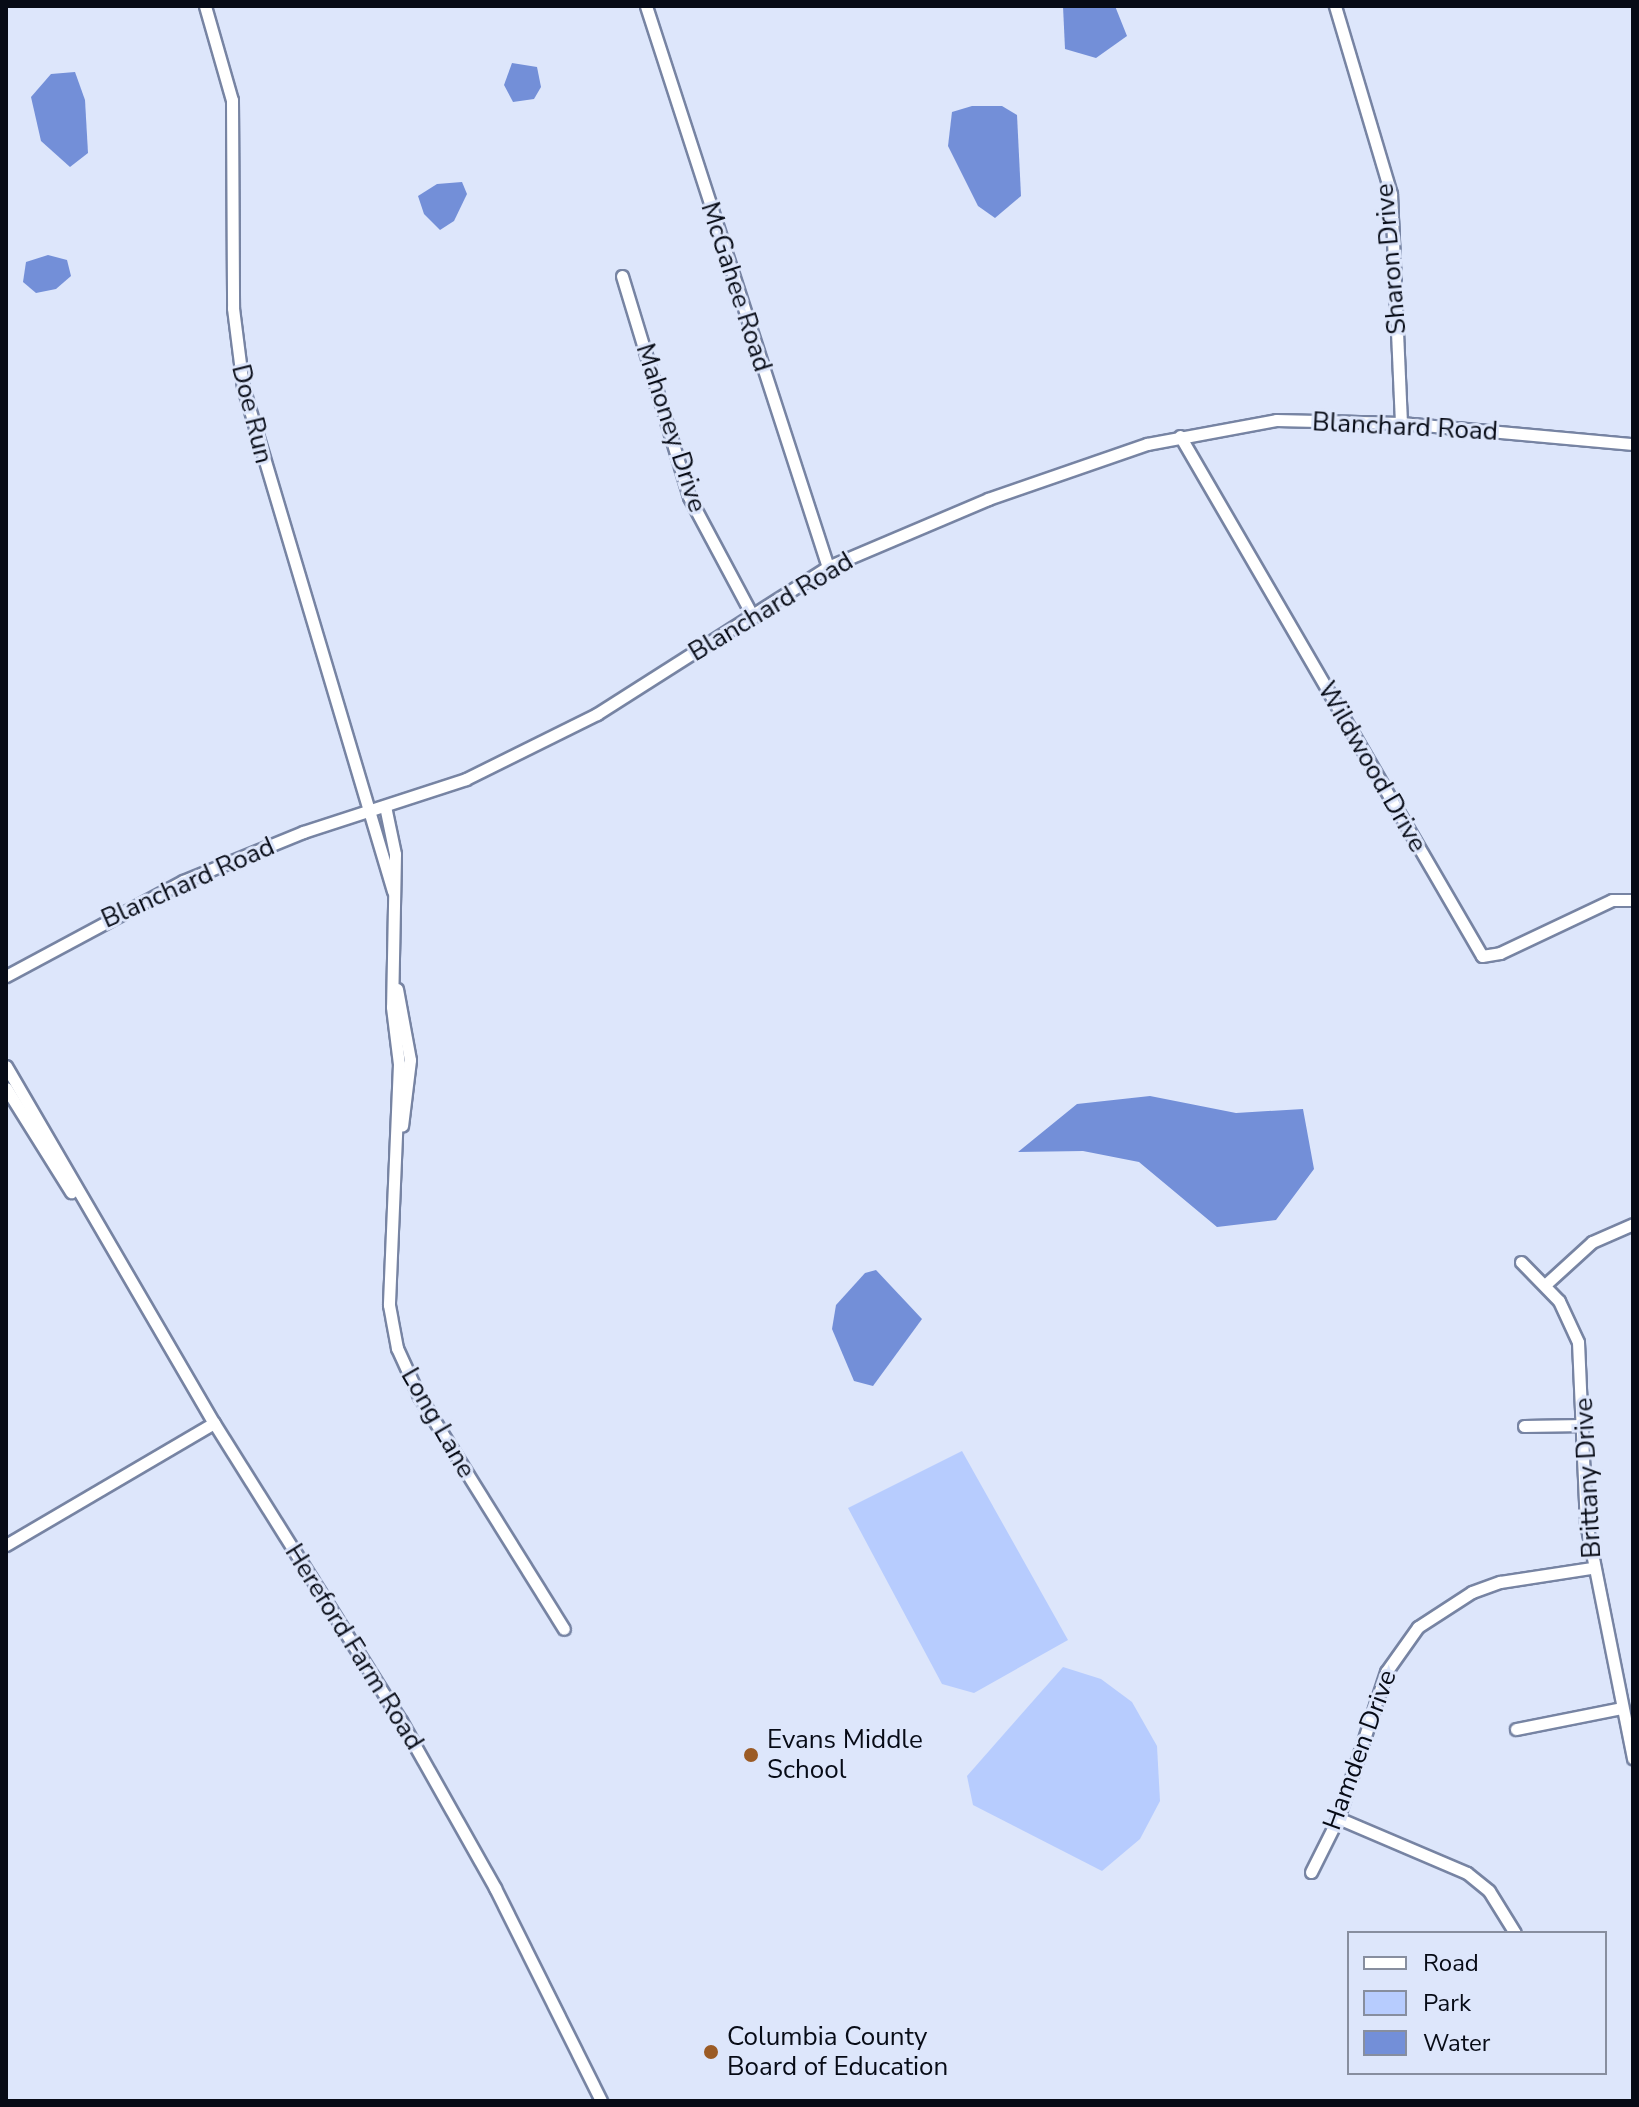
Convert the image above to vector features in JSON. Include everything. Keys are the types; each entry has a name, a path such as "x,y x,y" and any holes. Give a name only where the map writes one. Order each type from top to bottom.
{"street":[{"name":"Doe Run","path":"205,6 232,100 233,308 243,387 291,563 372,811"},
{"name":"McGahee Road","path":"646,6 828,567"},
{"name":"Sharon Drive","path":"1335,6 1391,194 1401,423"},
{"name":"Mahoney Drive","path":"622,276 689,497 753,617"},
{"name":"Blanchard Road","path":"6,976 183,881 466,779 597,714 828,567 988,499 1180,436 1276,420 1401,423 1633,444"},
{"name":"Wildwood Drive","path":"1180,436 1482,956 1500,953 1612,900 1633,900"},
{"name":"Long Lane","path":"385,806 395,854 392,966 410,1060 397,1146 389,1305 404,1369 564,1629"},
{"name":"Long Lane","path":"372,811 393,891"},
{"name":"Hereford Farm Road","path":"6,1066 84,1206 214,1423 401,1721 495,1888 601,2101"},
{"name":"Hereford Farm Road","path":"6,1088 59,1179 84,1206"},
{"path":"1546,1284 1592,1242 1633,1224"},
{"name":"Brittany Drive","path":"1521,1262 1546,1284 1578,1342 1592,1568 1633,1758"},
{"path":"6,1545 214,1423"},
{"path":"1524,1426 1584,1425"},
{"name":"Hamden Drive","path":"1311,1872 1338,1818 1386,1672 1418,1627 1444,1608 1500,1582 1592,1568"},
{"path":"1516,1729 1622,1708"},
{"path":"1338,1818 1467,1873 1489,1891 1514,1931"}],"green space":[{"path":"962,1451 1068,1640 974,1693 942,1684 848,1508"},
{"path":"1063,1667 1101,1679 1132,1702 1157,1746 1160,1801 1140,1839 1102,1871 973,1805 967,1776"}],"water":[{"path":"1063,6 1115,6 1127,36 1096,58 1065,49"},
{"path":"512,63 537,67 541,87 534,99 513,102 504,85"},
{"path":"75,72 85,100 88,153 70,167 41,141 31,97 51,74"},
{"path":"972,106 1002,106 1017,115 1021,196 995,218 978,206 948,146 952,112"},
{"path":"462,182 467,194 454,221 440,230 424,214 418,196 437,184"},
{"path":"48,255 67,260 71,276 56,289 36,293 23,282 26,262"},
{"path":"1150,1096 1236,1113 1303,1109 1314,1169 1276,1220 1217,1227 1139,1162 1083,1151 1018,1152 1077,1104"},
{"path":"876,1270 922,1319 873,1386 854,1381 832,1329 836,1305 865,1273"}],"place":[{"name":"Evans Middle School","path":"751,1755"},
{"name":"Columbia County Board of Education","path":"711,2052"}]}
